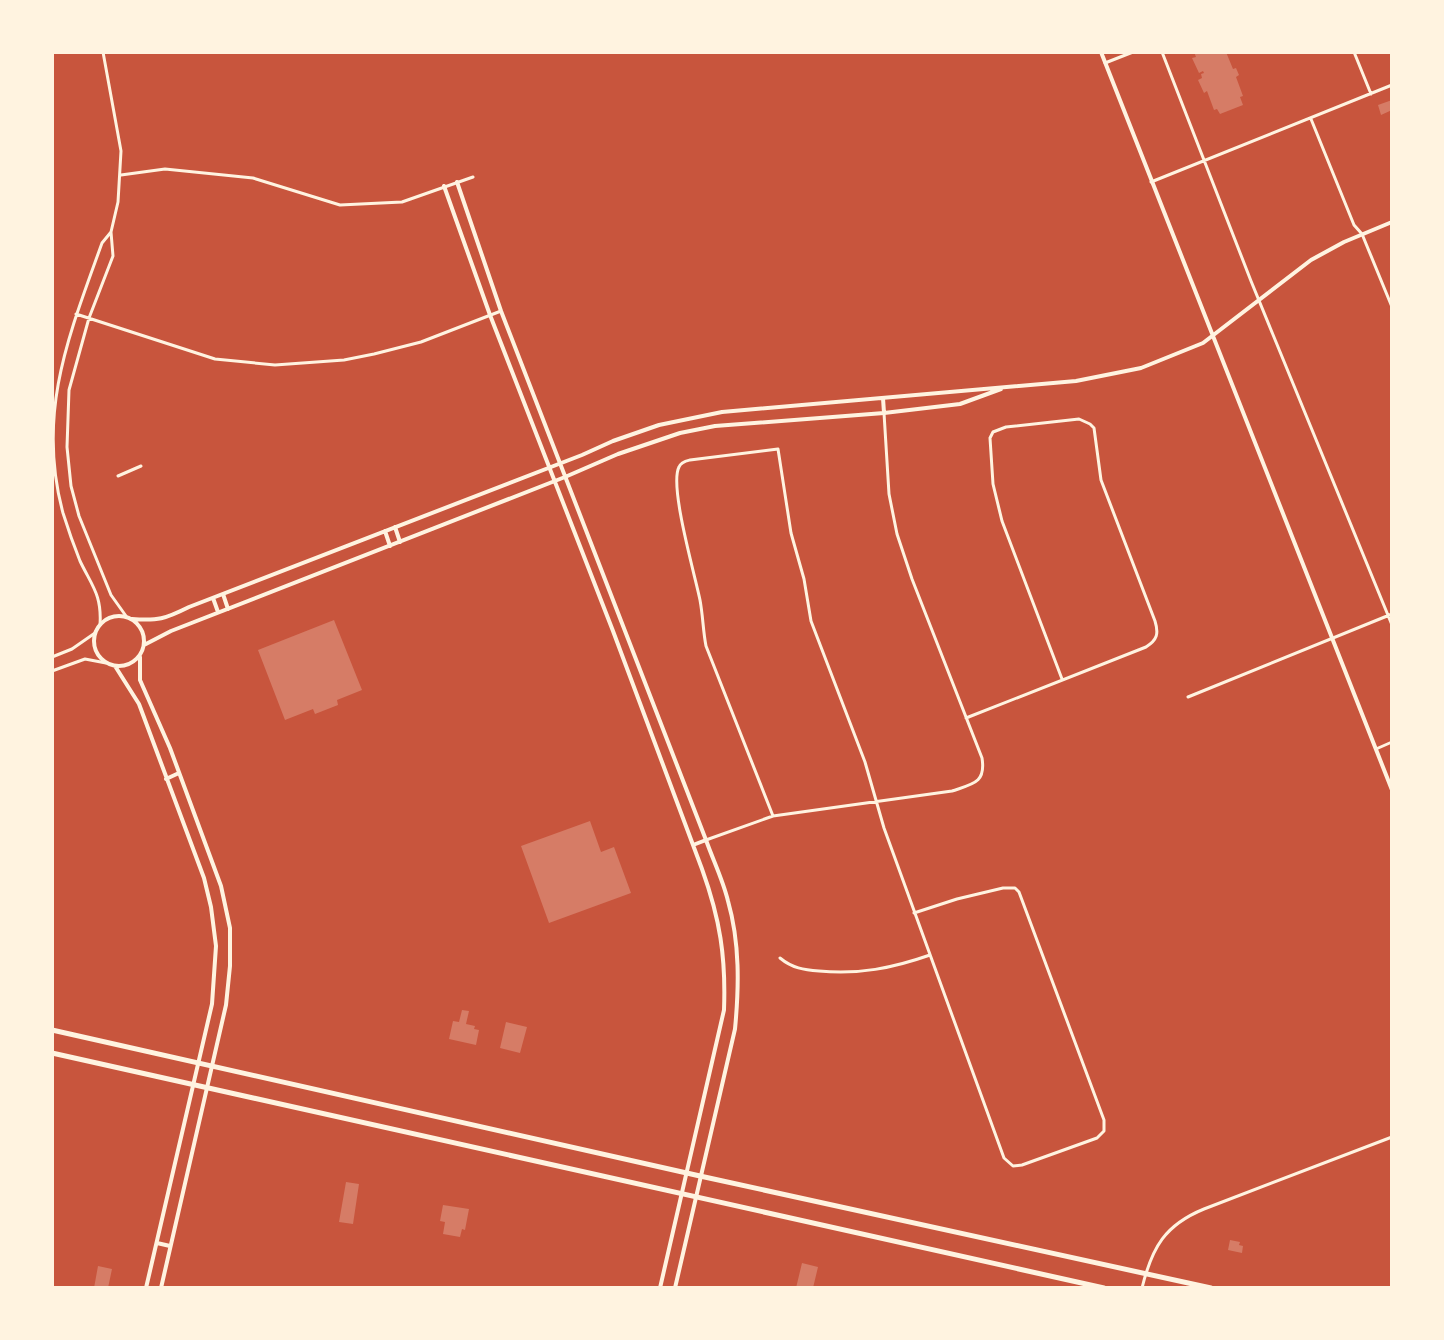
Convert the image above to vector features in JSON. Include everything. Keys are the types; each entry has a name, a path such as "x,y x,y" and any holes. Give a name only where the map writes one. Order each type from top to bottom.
{"main road":[{"path":"52,1030 700,1176 1211,1287"},
{"path":"52,1053 1104,1287"}],"street":[{"path":"103,52 121,151 118,202 111,232 113,256 89,318 69,390 67,430 69,467 75,502 111,595 126,616"},
{"path":"1101,52 1392,790"},
{"path":"1105,63 1133,52"},
{"path":"1162,52 1259,300 1390,615 1392,625"},
{"path":"1354,52 1371,94"},
{"path":"1151,182 1392,86"},
{"path":"1311,119 1354,225 1362,234 1392,307"},
{"path":"120,175 165,169 253,178 340,205 402,202 473,177"},
{"path":"457,182 501,311 706,840 728,901 737,944 738,1001 735,1029 675,1287"},
{"path":"444,186 490,315 613,631 693,845 713,899 720,931 725,970 724,1010 660,1287"},
{"path":"132,619 166,618 613,441 659,425 712,414 1076,381 1141,368 1190,349 1214,335 1311,260 1362,234 1392,222"},
{"path":"100,625 99,598 79,558 62,508 53,445 59,374 76,314 102,243 111,232"},
{"path":"76,314 216,359 275,365 344,360 374,354 421,342 501,311"},
{"path":"144,645 218,612 640,446 680,433 715,426 884,413 960,404 1007,387"},
{"path":"693,845 773,816 952,790 974,784 982,776 984,768 982,758 912,579 897,534 889,494 884,398"},
{"path":"966,717 1146,647 1156,637 1158,630 1155,621 1101,480 1094,428 1090,423 1079,419 1006,427 993,432 990,438 993,484 1002,521 1062,679"},
{"path":"773,816 706,646 700,598 684,532 677,480 679,466 682,462 778,449 791,533 804,579 811,621 865,762 875,801 914,913 1004,1158 1012,1166 1022,1165 1096,1138 1104,1131 1104,1120 1022,898 1015,888 1004,888 957,899 914,913"},
{"path":"118,476 141,466"},
{"path":"395,527 400,542"},
{"path":"385,531 390,546"},
{"path":"223,594 228,609"},
{"path":"213,598 218,612"},
{"path":"1188,697 1390,615"},
{"path":"52,657 72,649 95,633 106,619 126,616 138,624 143,632 144,645 140,657 140,680 157,716 216,869 230,928 228,987 208,1087 161,1287"},
{"path":"613,631 622,627"},
{"path":"95,633 95,650 106,663"},
{"path":"52,671 85,659 115,666 129,665 140,657"},
{"path":"115,666 139,704 204,878 216,946 213,993 146,1287"},
{"path":"1376,749 1392,742"},
{"path":"166,779 179,773"},
{"path":"780,958 788,965 803,970 844,974 898,966 930,955"},
{"path":"1142,1287 1145,1274 1159,1243 1174,1226 1188,1217 1392,1137"},
{"path":"157,1243 170,1246"}],"building":[{"path":"1194,52 1226,52 1233,69 1236,68 1239,75 1236,77 1243,96 1240,97 1243,105 1220,114 1217,109 1214,110 1207,91 1204,93 1198,80 1204,73 1203,71 1199,73 1192,58 1196,57"},
{"path":"1392,100 1392,110 1381,115 1378,105"},
{"path":"334,620 362,690 337,700 338,705 315,714 313,709 285,720 258,650"},
{"path":"590,821 601,852 614,847 631,893 549,923 521,846"},
{"path":"462,1010 469,1011 466,1024 475,1026 474,1029 479,1030 476,1045 449,1039 453,1021 459,1022"},
{"path":"506,1022 527,1027 520,1053 500,1048"},
{"path":"346,1182 359,1184 353,1224 339,1222"},
{"path":"443,1205 469,1209 465,1230 462,1229 460,1237 443,1234 445,1222 440,1221"},
{"path":"1230,1240 1240,1242 1239,1245 1243,1246 1242,1253 1228,1250"},
{"path":"802,1263 818,1267 813,1288 796,1288"},
{"path":"98,1266 112,1269 108,1288 94,1288"}]}
